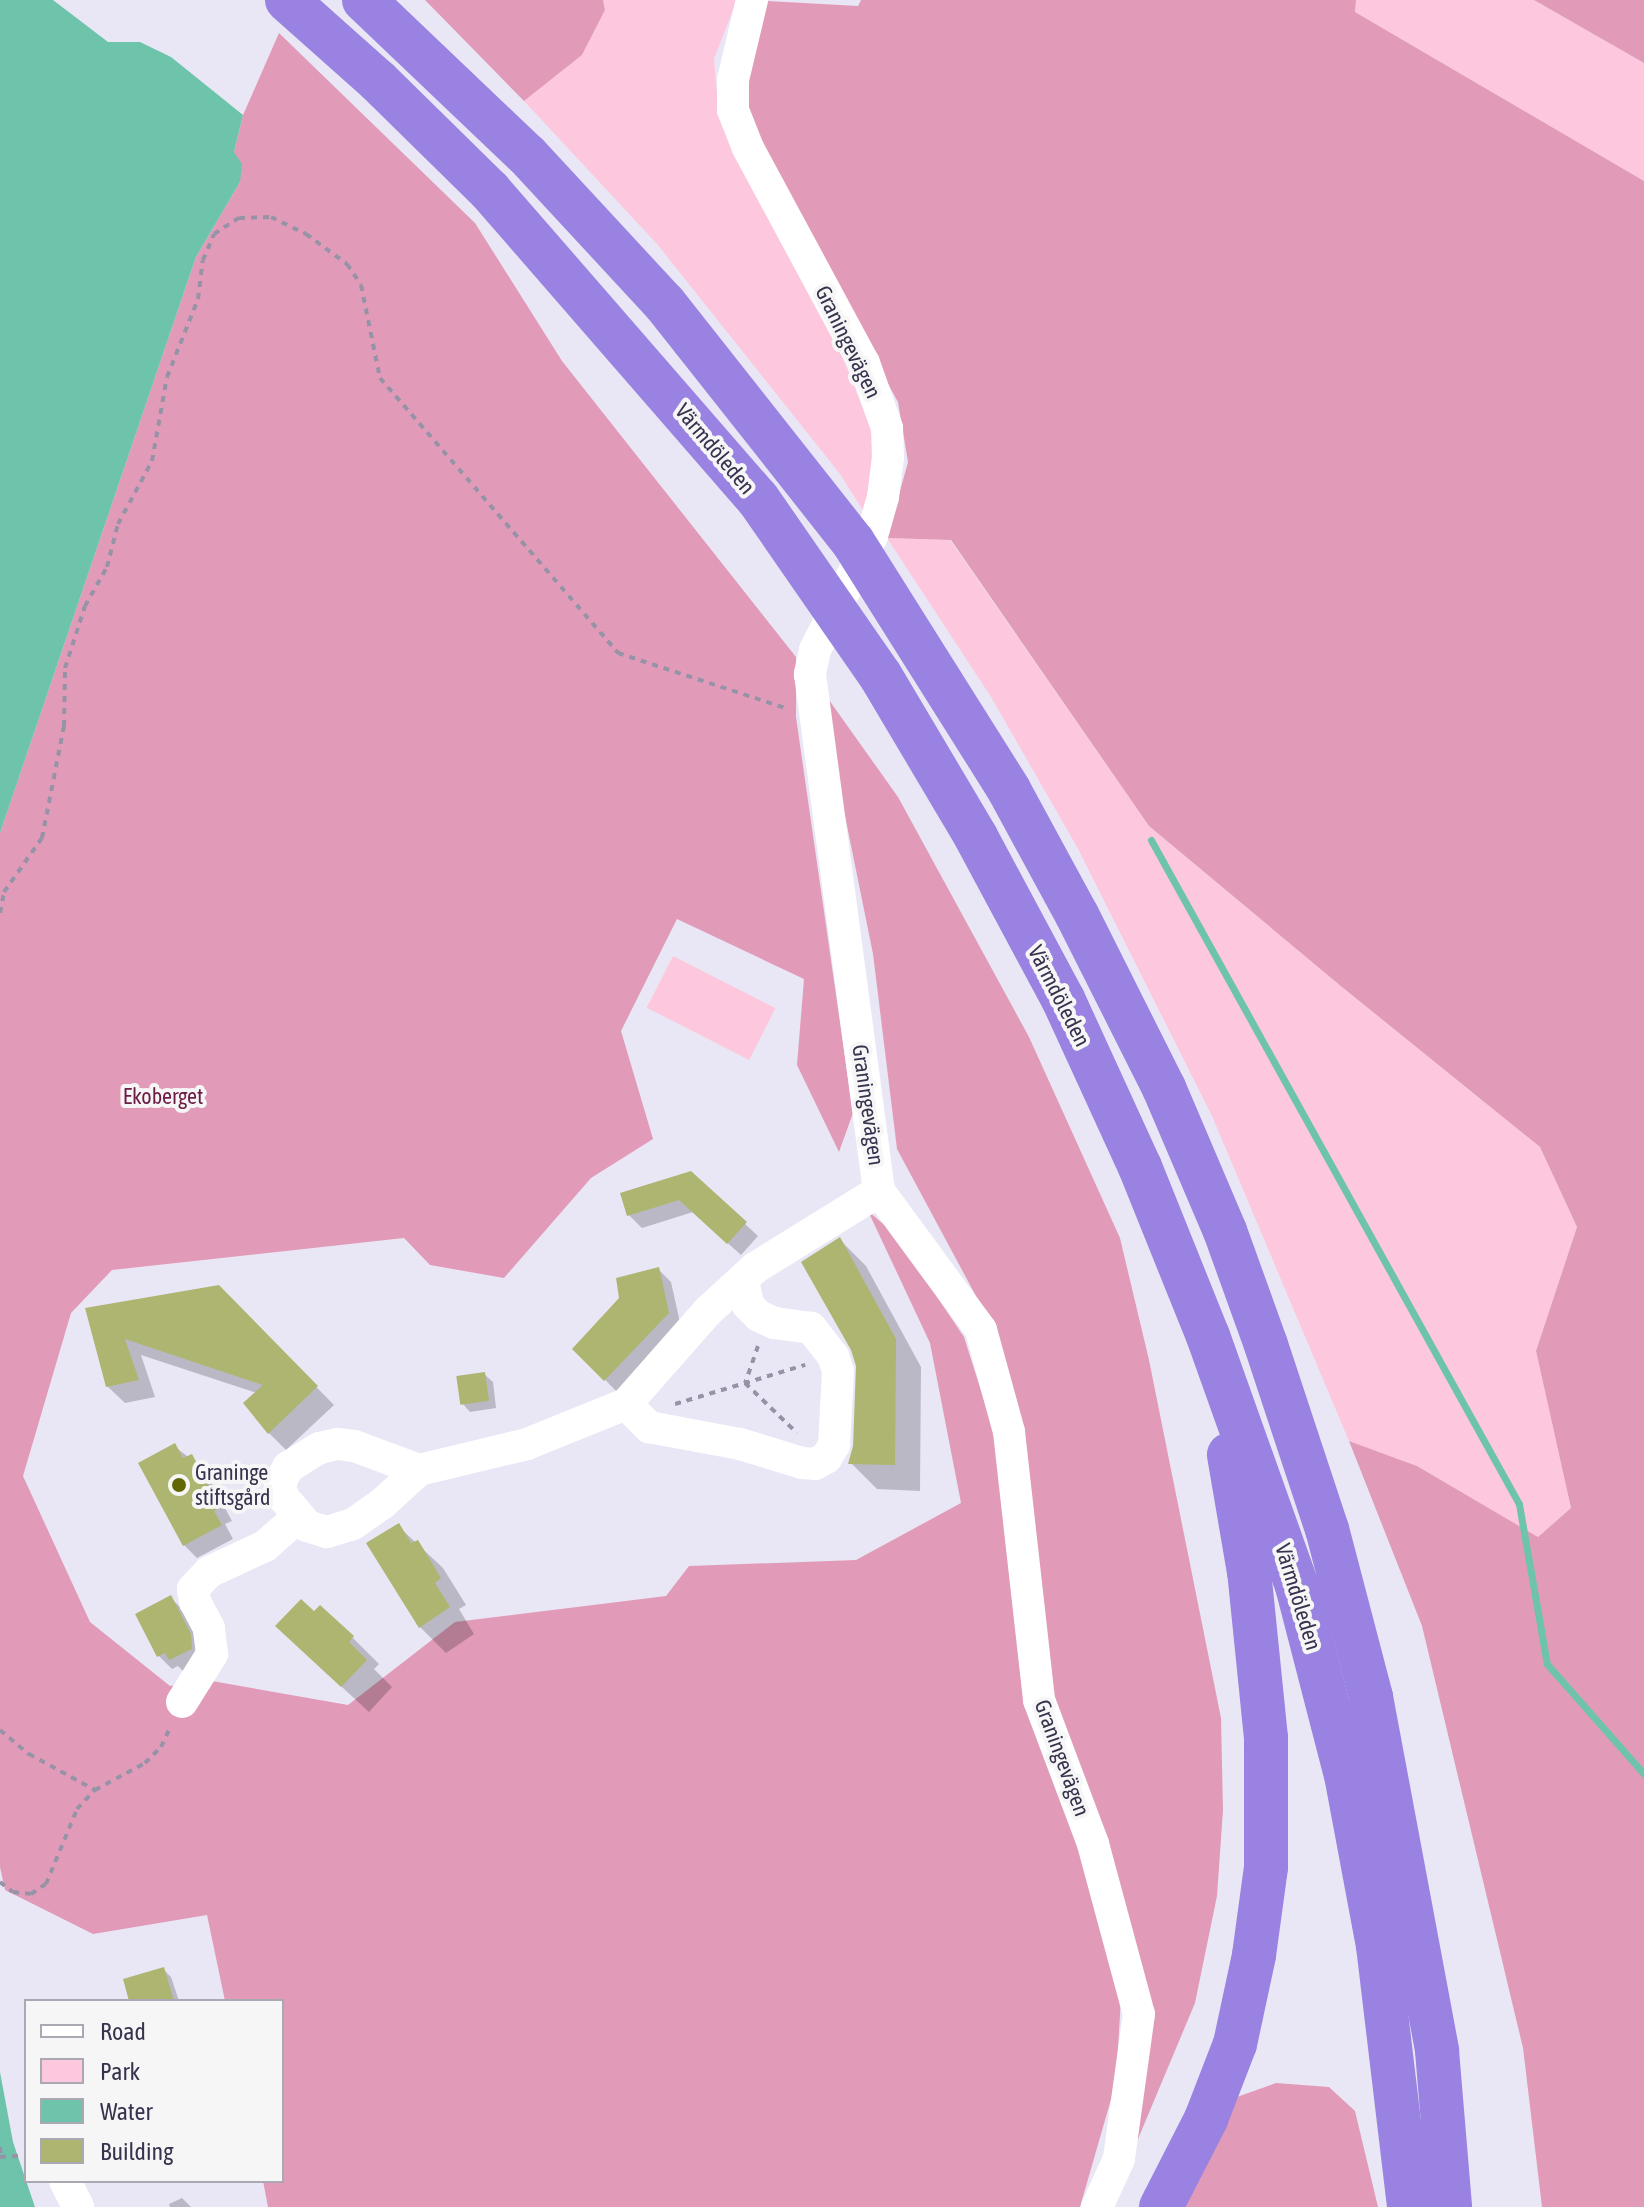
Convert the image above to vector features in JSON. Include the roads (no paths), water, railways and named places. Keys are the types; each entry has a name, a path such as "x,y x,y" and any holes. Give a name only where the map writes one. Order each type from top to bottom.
{"highway":[{"name":"Värmdöleden","path":"287,0 378,81 479,180 575,285 758,499 880,675 976,837 1063,999 1140,1167 1208,1336 1297,1586 1346,1775 1378,1946 1409,2207"},
{"name":"Värmdöleden","path":"364,0 527,155 665,304 853,542 1009,790 1077,915 1164,1088 1225,1231 1327,1529 1371,1697 1409,1886 1437,2051 1450,2207"},
{"path":"1161,2207 1206,2119 1235,2044 1254,1955 1266,1867 1266,1738 1249,1572 1208,1336"},
{"path":"1409,1886 1479,2207"}],"street":[{"name":"Graningevägen","path":"752,0 733,80 733,110 748,148 864,363 887,428 888,457 872,536 815,650 810,674 879,1191 981,1330 1009,1432 1039,1700 1093,1844 1139,2014 1119,2159 1097,2207"},
{"path":"419,1470 354,1446 337,1444 319,1448 288,1467 280,1484 283,1497 298,1517 307,1526 327,1532 353,1524 383,1503 419,1470 527,1444 630,1410 707,1312 743,1279 879,1191"},
{"path":"630,1410 649,1427 740,1444 802,1463 815,1464 824,1459 834,1445 838,1371 833,1356 811,1328 774,1323 759,1316 748,1305 743,1279"},
{"path":"182,1702 212,1654 209,1628 195,1602 193,1589 209,1572 242,1560 265,1546 298,1517"},
{"path":"66,2183 78,2207"}],"water":[{"path":"0,0 53,0 108,42 140,42 171,57 243,115 234,152 242,164 240,182 196,257 0,833"},
{"path":"0,2072 13,2142 24,2183 27,2183 35,2207 0,2207"}],"waterway":[{"path":"1151,840 1519,1504 1547,1664 1644,1774"}],"place":[{"name":"Graninge stiftsgård","path":"179,1485"}],"park label":[{"name":"Ekoberget","path":"163,1097"}]}
